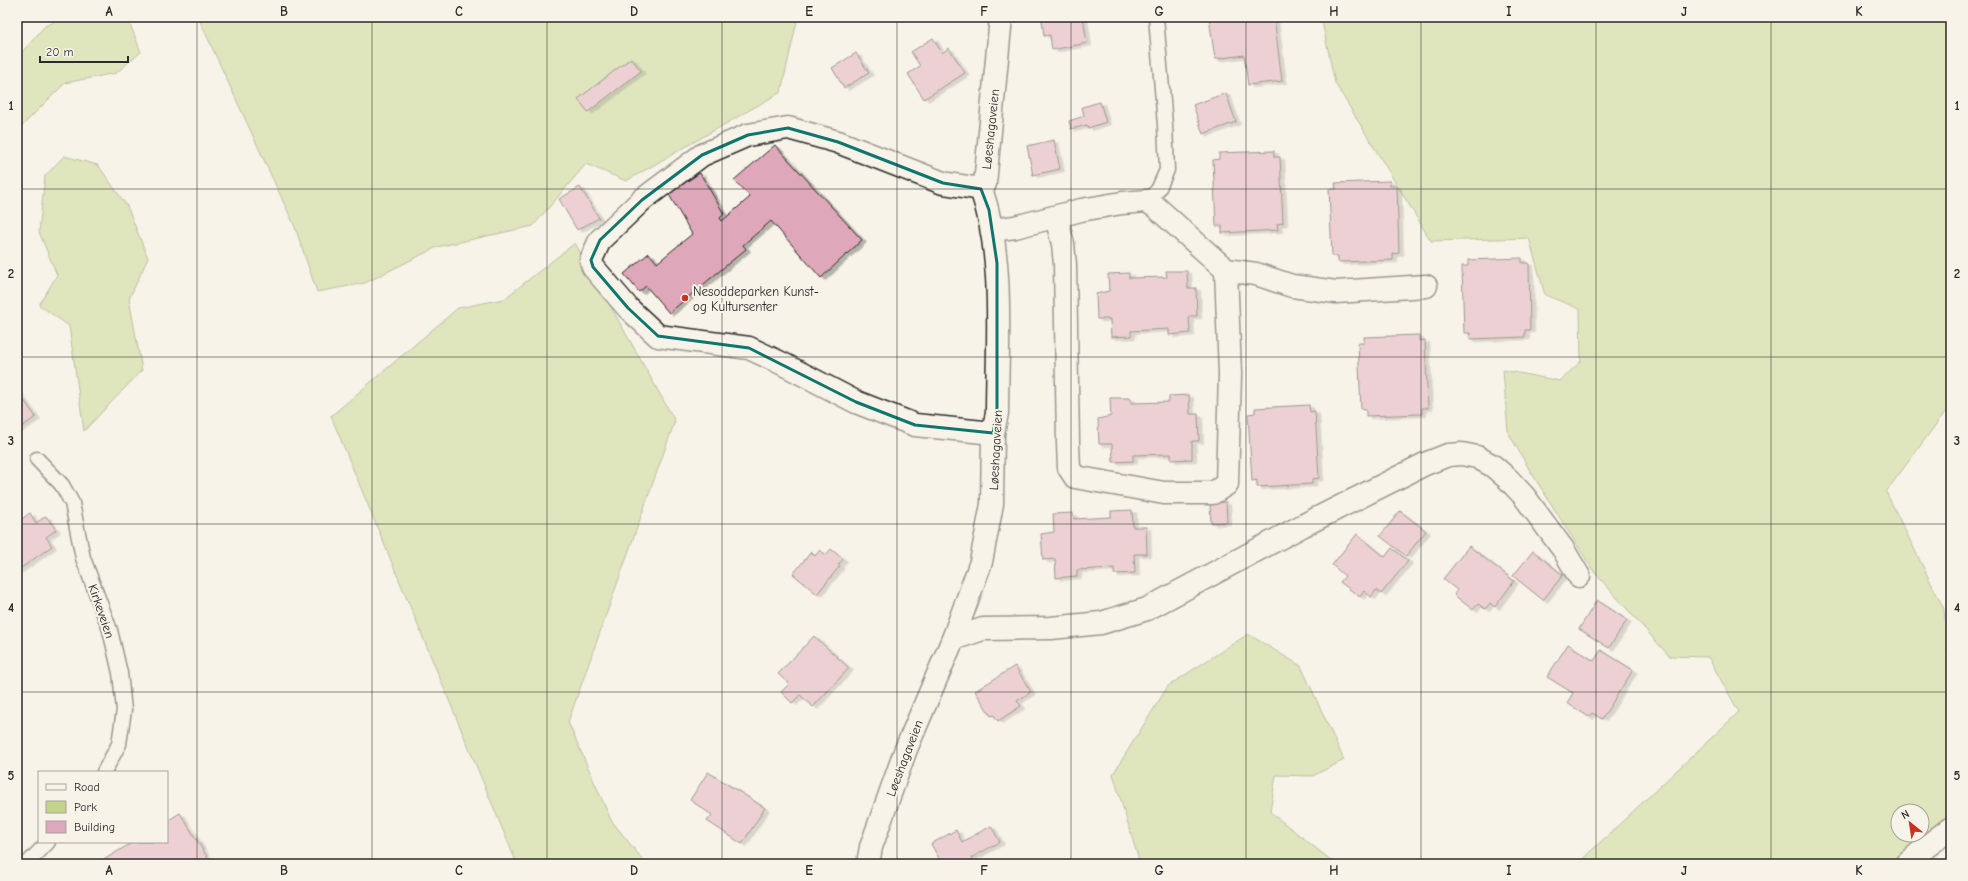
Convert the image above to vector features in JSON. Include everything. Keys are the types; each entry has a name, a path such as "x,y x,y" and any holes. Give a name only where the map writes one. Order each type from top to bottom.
{"street":[{"name":"Løeshagaveien","path":"868,864 871,847 906,749 953,639 982,555 992,504 993,433 997,414 997,263 989,210 981,189 985,184 1001,17"},
{"path":"981,189 943,183 838,142 788,128 775,130 748,136 702,155 642,200 600,240 591,260 593,267 628,308 658,336 749,348 856,402 915,425 993,433"},
{"path":"992,230 1015,227 1122,203 1147,201 1156,207 1226,270 1256,274 1292,286 1336,292 1426,286"},
{"path":"1056,217 1063,244 1065,264 1069,468 1075,477 1164,493 1213,493 1227,484 1230,374 1226,270"},
{"path":"953,639 983,629 1051,628 1101,623 1147,609 1302,526 1425,464 1448,454 1462,454 1477,457 1493,466 1508,479 1524,496 1563,549 1579,576"},
{"path":"1907,864 1951,828"}],"lane":[{"path":"1147,201 1158,190 1167,170 1156,17"},
{"name":"Kirkeveien","path":"36,459 62,485 72,503 83,558 110,630 120,673 124,710 119,744 105,771"},
{"path":"27,864 47,843"}],"highlighted area":[{"path":"788,128 838,142 943,183 981,189 989,210 997,263 997,413 993,433 915,425 856,402 749,348 658,336 628,308 593,267 591,260 600,240 642,200 702,155 748,135"}],"green space":[{"path":"65,17 121,17 128,19 141,52 116,73 65,83 17,131 17,62 23,51 45,26"},
{"path":"198,17 798,17 781,92 626,181 586,164 533,226 437,247 365,283 317,292 295,227"},
{"path":"1321,17 1951,17 1951,404 1886,492 1944,609 1951,698 1951,818 1930,833 1930,803 1890,803 1890,843 1917,843 1888,864 1577,864 1739,712 1708,657 1669,656 1594,572 1529,469 1508,432 1503,370 1560,381 1581,361 1580,309 1545,295 1529,238 1431,241 1335,83"},
{"path":"64,156 98,165 127,206 148,258 129,299 142,370 84,431 69,326 39,305 57,275 39,232 45,176"},
{"path":"575,243 675,421 568,722 611,820 646,864 517,864 331,416 458,308 504,299"},
{"path":"1248,634 1301,666 1344,760 1313,776 1276,775 1270,812 1336,864 1140,864 1113,774 1168,686"}],"building":[{"path":"1046,17 1083,17 1087,43 1052,50 1050,35 1044,36 1042,20 1047,19"},
{"path":"1274,17 1282,81 1248,85 1244,55 1215,59 1209,18"},
{"path":"933,38 942,53 949,48 965,73 924,99 908,74 920,66 911,52"},
{"path":"856,53 869,73 844,88 832,68"},
{"path":"631,58 641,71 588,112 578,99"},
{"path":"1226,93 1236,122 1203,134 1193,105"},
{"path":"1100,102 1106,122 1088,128 1087,125 1071,129 1069,121 1084,116 1082,107"},
{"path":"1054,140 1060,169 1033,175 1027,146"},
{"path":"775,145 862,240 821,278 771,221 743,245 746,249 669,313 646,286 639,292 624,274 649,253 657,263 692,234 668,193 700,173 724,214 720,218 722,221 750,197 734,180"},
{"path":"1274,151 1274,157 1280,157 1283,223 1277,224 1278,230 1222,233 1222,226 1216,226 1213,160 1219,159 1219,153"},
{"path":"1390,181 1390,186 1397,186 1399,253 1393,254 1393,260 1338,262 1338,256 1332,256 1329,189 1336,189 1335,183"},
{"path":"580,187 599,218 577,230 559,199"},
{"path":"1522,258 1522,263 1529,263 1530,330 1525,330 1525,337 1470,339 1470,333 1464,333 1462,266 1468,266 1468,260"},
{"path":"1166,271 1187,271 1188,288 1196,288 1197,316 1189,316 1190,333 1169,335 1169,329 1131,331 1131,336 1111,337 1110,319 1097,319 1096,294 1109,291 1108,274 1129,273 1129,278 1167,277"},
{"path":"1419,335 1419,341 1425,340 1428,408 1422,408 1422,414 1366,416 1366,410 1361,409 1358,343 1364,343 1364,337"},
{"path":"18,392 36,417 17,430 17,393"},
{"path":"1189,395 1190,414 1198,414 1199,441 1192,441 1192,459 1171,460 1171,454 1133,455 1133,461 1113,462 1112,444 1099,444 1098,419 1111,416 1110,398 1131,398 1131,403 1169,402 1169,396"},
{"path":"1309,405 1310,412 1315,411 1319,478 1312,479 1312,484 1257,487 1257,480 1252,481 1248,414 1255,413 1255,408"},
{"path":"1226,502 1227,522 1211,523 1210,503"},
{"path":"1132,510 1133,527 1146,527 1147,554 1134,554 1135,573 1114,574 1114,568 1077,570 1077,576 1056,578 1055,559 1043,560 1041,534 1054,532 1053,514 1073,513 1074,519 1111,517 1111,511"},
{"path":"1400,511 1426,531 1406,556 1380,536"},
{"path":"30,513 36,523 46,516 56,530 46,537 52,546 17,571 17,518 19,521"},
{"path":"1357,534 1385,557 1392,548 1408,561 1381,594 1376,590 1371,597 1364,591 1360,597 1340,582 1345,576 1332,565"},
{"path":"1469,546 1514,581 1495,607 1490,603 1485,609 1478,604 1473,610 1454,595 1457,590 1443,579"},
{"path":"831,549 843,559 838,565 840,566 817,594 793,574 811,552 815,556 820,550 826,555"},
{"path":"1533,551 1563,575 1543,600 1513,576"},
{"path":"1597,600 1627,620 1609,648 1579,629"},
{"path":"814,636 849,668 813,707 800,695 792,703 781,692 789,684 778,674"},
{"path":"1568,644 1594,661 1601,650 1633,670 1602,719 1592,713 1589,717 1567,703 1573,693 1547,677"},
{"path":"1015,666 1031,692 1017,701 1021,706 998,721 994,715 991,716 975,691"},
{"path":"708,772 765,808 742,844 707,821 712,815 690,800"},
{"path":"180,813 211,863 97,864 131,843 168,843 168,820"},
{"path":"991,826 1000,842 971,858 973,861 968,864 942,864 931,844 956,830 962,842"}],"place":[{"name":"Nesoddeparken Kunst- og Kultursenter","path":"685,298"}]}
